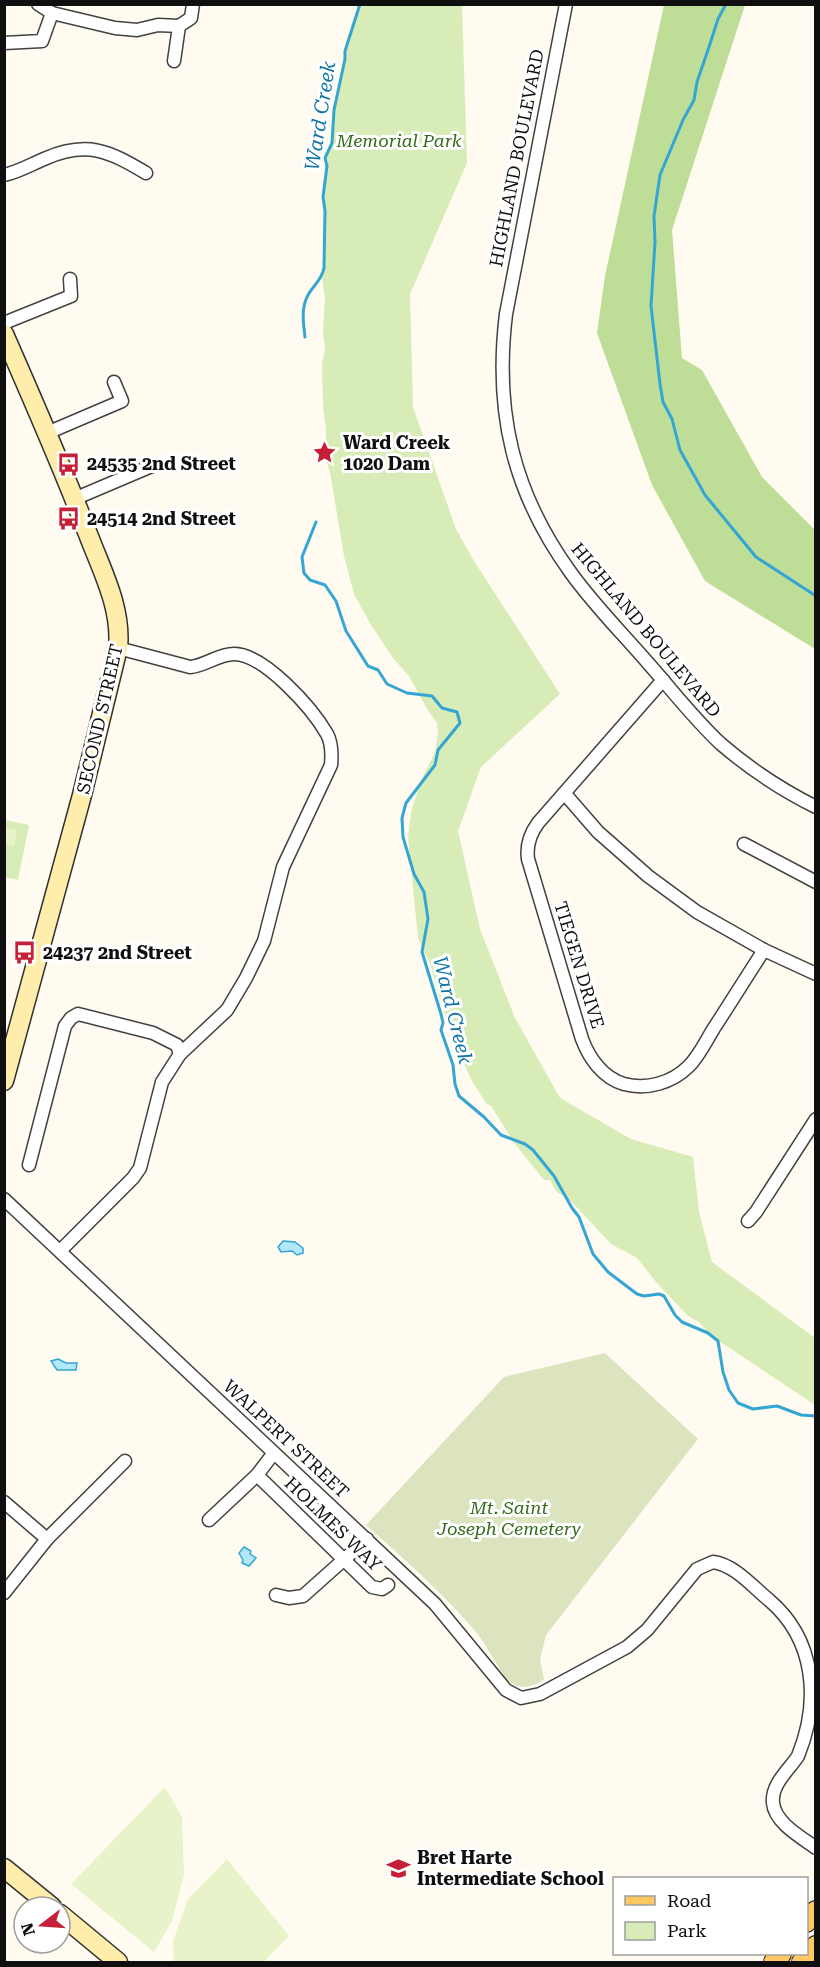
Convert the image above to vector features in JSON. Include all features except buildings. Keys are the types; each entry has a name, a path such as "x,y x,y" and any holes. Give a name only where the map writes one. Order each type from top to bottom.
{"main road":[{"path":"802,1962 816,1946"}],"street":[{"path":"38,4 52,13 137,30 158,25 179,26 191,18 193,4"},
{"name":"HIGHLAND BOULEVARD","path":"566,4 506,314 502,382 507,427 522,484 548,540 585,591 663,680 722,744 761,775 816,807"},
{"path":"4,43 42,41 52,13"},
{"path":"174,61 179,26"},
{"path":"4,175 63,150 97,149 121,158 146,173"},
{"path":"4,323 71,296 70,279"},
{"name":"SECOND STREET","path":"4,333 75,499 114,602 120,631 118,648 82,795 4,1081"},
{"path":"47,433 122,401 114,382"},
{"path":"75,499 154,465"},
{"path":"60,1251 104,1209 140,1168 162,1082 180,1054 227,1010 246,978 264,941 283,867 331,765 332,749 327,734 303,702 263,664 242,655 232,654 190,667 118,648"},
{"name":"TIEGEN DRIVE","path":"663,680 534,829 529,840 528,854 582,1039 589,1055 606,1074 623,1084 643,1086 662,1083 682,1072 695,1059 764,950"},
{"path":"565,794 598,832 648,876 697,912 764,950 816,974"},
{"path":"744,844 816,882"},
{"path":"29,1165 65,1026 71,1018 78,1014 153,1033 177,1045 180,1054"},
{"path":"748,1221 816,1119"},
{"name":"WALPERT STREET","path":"4,1198 273,1454 367,1539 449,1619 506,1690 521,1698 540,1694 627,1647 647,1630 697,1569 713,1562 729,1567 788,1618 806,1647 815,1683 812,1723 808,1738 796,1759 775,1787 773,1806 781,1819 816,1848"},
{"path":"209,1520 257,1475 273,1454"},
{"path":"4,1593 47,1539 125,1461"},
{"name":"HOLMES WAY","path":"257,1475 372,1587 382,1589 388,1586"},
{"path":"4,1502 47,1539"},
{"path":"276,1595 288,1598 303,1596 367,1539"},
{"path":"4,1868 37,1895"},
{"path":"72,1925 109,1960"}],"green space":[{"name":"Memorial Park","path":"359,5 462,5 467,163 410,294 413,407 456,529 474,561 560,694 481,767 458,831 480,929 515,1018 560,1098 631,1139 693,1157 699,1212 712,1262 815,1338 815,1405 710,1335 700,1323 687,1315 637,1258 611,1244 571,1201 557,1192 550,1180 544,1180 515,1144 472,1081 457,1048 431,966 418,938 408,837 412,808 435,752 437,723 409,676 393,658 371,625 354,594 344,556 330,472 325,458 326,430 322,364 325,350 323,332 325,298 322,277 325,211 323,197 327,166 325,158 332,143 334,110 345,51"},
{"path":"664,5 745,5 672,230 682,358 702,370 762,477 815,530 815,649 705,581 652,485 597,333 605,276"},
{"path":"5,820 29,825 18,880 5,877"},
{"path":"4,827 17,830 14,846 5,845"},
{"name":"Mt. Saint Joseph Cemetery","path":"605,1353 698,1439 546,1635 540,1659 544,1680 531,1686 514,1685 506,1678 480,1637 463,1618 423,1577 366,1525 504,1377"},
{"path":"165,1787 182,1817 184,1875 172,1921 154,1952 71,1884"},
{"path":"227,1859 289,1936 264,1962 174,1962 173,1941 188,1899"}],"water":[{"path":"283,1241 295,1242 303,1248 303,1253 297,1255 292,1251 281,1252 278,1247"},
{"path":"58,1359 66,1363 77,1363 76,1370 57,1370 51,1361"},
{"path":"244,1547 256,1558 249,1566 242,1563 243,1560 239,1553"}],"waterway":[{"name":"Ward Creek","path":"305,337 303,312 306,300 324,268 325,211 323,197 327,166 325,158 332,143 334,110 345,51 360,4"},
{"path":"726,4 718,19 697,82 694,100 660,175 654,216 655,242 651,306 660,384 663,402 672,419 680,450 705,495 756,557 816,596"},
{"name":"Ward Creek","path":"316,522 302,557 304,573 310,580 325,585 336,601 346,631 368,666 378,670 387,684 407,693 432,696 442,708 457,712 460,723 438,750 435,765 406,803 402,818 403,837 414,874 424,892 428,919 422,952 441,1014 443,1023 441,1030 453,1065 459,1096 501,1135 525,1144 533,1150 554,1176 579,1217 593,1254 608,1272 637,1294 664,1296 682,1322 708,1333 718,1341 723,1372 729,1390 738,1403 753,1409 777,1406 801,1415 816,1416"}],"place":[{"name":"Ward Creek 1020 Dam","path":"325,453"},
{"name":"24535 2nd Street","path":"69,464"},
{"name":"24514 2nd Street","path":"69,519"},
{"name":"24237 2nd Street","path":"25,953"},
{"name":"Bret Harte Intermediate School","path":"399,1868"}]}
